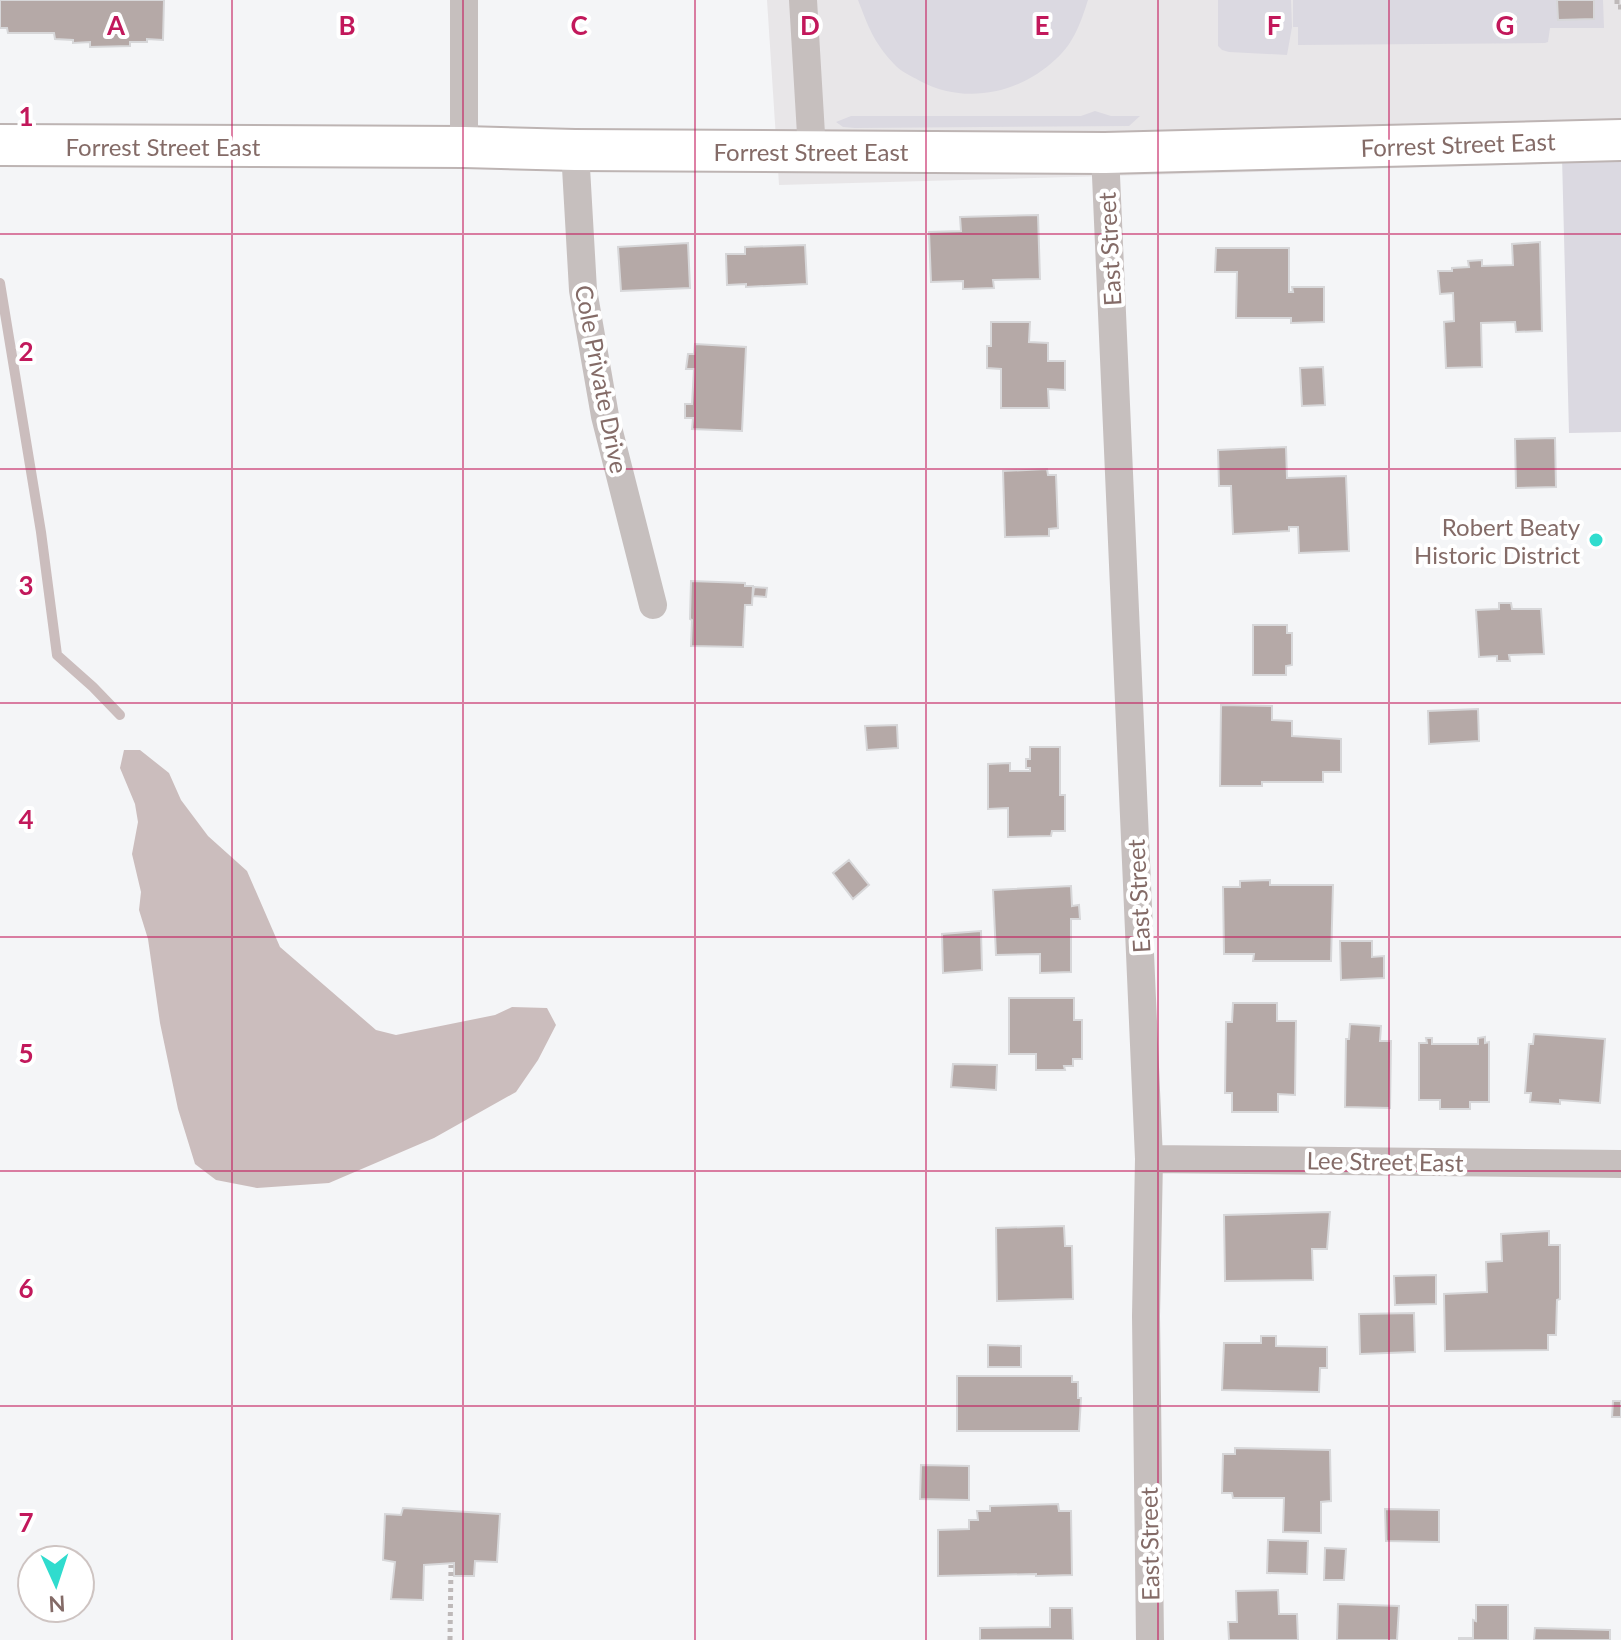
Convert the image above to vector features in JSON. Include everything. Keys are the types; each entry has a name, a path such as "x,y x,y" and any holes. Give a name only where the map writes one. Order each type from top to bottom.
{"main road":[{"name":"Forrest Street East","path":"0,145 1105,153 1621,140"}],"street":[{"path":"464,0 464,147"},
{"path":"803,0 812,151"},
{"name":"Cole Private Drive","path":"575,150 583,290 605,416 653,605"},
{"name":"East Street","path":"1105,153 1149,1159 1146,1316 1150,1640"},
{"name":"Lee Street East","path":"1149,1159 1621,1164"}],"path":[{"path":"1617,0 1617,7 1621,7"},
{"path":"450,1640 451,1565"}],"shaded area":[{"path":"767,0 1621,0 1621,162 779,185"},
{"path":"858,0 1088,0 1072,39 1056,59 1025,81 1009,88 973,94 937,88 899,69 876,41"},
{"path":"1218,0 1291,0 1292,27 1287,55 1222,50 1218,46"},
{"path":"1293,0 1603,0 1604,28 1550,28 1548,42 1545,43 1298,45 1298,27 1293,27"},
{"path":"1095,111 1111,116 1140,116 1129,126 855,128 843,127 836,122 851,116 1081,116"},
{"path":"1621,155 1621,432 1569,433 1562,157"},
{"path":"124,750 140,750 169,773 181,800 208,836 247,871 280,947 376,1030 396,1035 495,1015 512,1007 547,1008 556,1025 538,1060 516,1092 434,1138 329,1183 257,1188 216,1180 195,1164 178,1109 160,1023 148,939 139,910 141,892 132,854 138,822 135,804 120,768"}],"building":[{"path":"0,0 164,0 163,40 130,42 130,46 90,47 90,42 73,43 73,40 55,39 54,33 8,33 7,28 0,28"},
{"path":"1557,0 1594,0 1594,19 1558,20"},
{"path":"1038,215 1040,279 993,280 994,288 963,289 963,281 931,282 929,232 961,231 960,217"},
{"path":"1540,242 1542,331 1516,332 1515,322 1481,323 1482,367 1446,368 1444,322 1454,321 1453,293 1440,294 1438,271 1469,267 1468,261 1482,260 1482,266 1513,265 1512,244"},
{"path":"688,243 690,288 621,291 618,247"},
{"path":"805,245 807,284 727,285 726,254 745,254 745,247"},
{"path":"1216,248 1289,248 1289,292 1293,292 1292,287 1324,287 1324,322 1291,323 1291,318 1236,318 1237,272 1215,272"},
{"path":"991,322 1030,322 1029,342 1048,343 1048,361 1065,361 1065,390 1048,389 1049,408 1001,408 1001,369 987,368"},
{"path":"695,344 746,347 742,431 692,429 693,418 685,418 685,404 692,404 694,369 686,369 688,354 694,354"},
{"path":"1323,367 1325,405 1302,406 1300,368"},
{"path":"1555,438 1556,487 1516,488 1515,439"},
{"path":"1286,447 1287,478 1346,476 1349,551 1299,553 1298,527 1289,527 1289,531 1233,534 1231,486 1219,486 1218,450"},
{"path":"1047,469 1048,475 1056,475 1058,528 1049,529 1049,536 1005,537 1003,471"},
{"path":"691,581 753,586 752,605 745,605 743,647 691,646"},
{"path":"754,587 767,588 766,597 753,596"},
{"path":"1499,603 1511,603 1512,609 1541,609 1544,654 1509,655 1510,661 1497,661 1497,656 1479,657 1476,610 1499,609"},
{"path":"1253,625 1287,625 1287,633 1292,633 1292,665 1286,666 1286,675 1253,675"},
{"path":"1221,705 1272,706 1272,720 1292,721 1292,736 1341,739 1341,772 1323,772 1323,782 1220,786"},
{"path":"1478,709 1479,741 1429,744 1428,711"},
{"path":"897,725 898,748 867,750 865,726"},
{"path":"1030,747 1060,747 1060,795 1065,795 1065,831 1052,831 1051,836 1008,837 1008,808 988,809 988,764 1010,763 1010,771 1030,771 1026,768 1026,759 1030,759"},
{"path":"849,860 869,885 853,899 833,873"},
{"path":"1270,880 1270,885 1333,885 1331,961 1253,961 1254,954 1224,954 1223,887 1240,887 1240,881"},
{"path":"1071,886 1072,906 1079,905 1080,919 1071,919 1071,972 1040,973 1040,954 996,955 993,890"},
{"path":"981,931 982,970 943,973 942,934"},
{"path":"1340,941 1372,941 1372,957 1384,956 1384,978 1341,980"},
{"path":"1009,998 1074,998 1074,1020 1082,1020 1082,1059 1073,1059 1073,1066 1064,1066 1065,1070 1036,1070 1036,1054 1009,1054"},
{"path":"1233,1003 1277,1003 1277,1021 1296,1021 1295,1095 1278,1094 1278,1112 1232,1112 1232,1093 1225,1093 1226,1022 1232,1022"},
{"path":"1350,1024 1381,1026 1380,1041 1391,1041 1390,1108 1345,1107 1346,1039 1349,1039"},
{"path":"1534,1034 1605,1039 1600,1103 1560,1100 1560,1104 1530,1102 1531,1093 1525,1093 1529,1044 1533,1044"},
{"path":"1485,1037 1485,1043 1489,1042 1489,1102 1470,1102 1470,1109 1440,1109 1440,1100 1419,1100 1419,1043 1427,1043 1426,1038 1432,1038 1432,1044 1478,1044 1478,1038"},
{"path":"953,1064 997,1065 996,1090 951,1087"},
{"path":"1330,1212 1327,1249 1312,1249 1313,1280 1225,1281 1224,1215"},
{"path":"1064,1226 1065,1246 1072,1246 1073,1299 997,1301 996,1228"},
{"path":"1549,1231 1549,1245 1560,1245 1560,1299 1557,1300 1556,1335 1548,1335 1548,1350 1445,1351 1444,1294 1487,1292 1486,1262 1502,1261 1501,1234"},
{"path":"1436,1275 1436,1304 1395,1305 1394,1276"},
{"path":"1414,1313 1415,1352 1360,1354 1359,1314"},
{"path":"1261,1336 1276,1336 1276,1346 1327,1347 1327,1368 1320,1368 1319,1392 1222,1390 1224,1343 1261,1343"},
{"path":"988,1345 1021,1346 1021,1367 988,1367"},
{"path":"957,1376 1072,1376 1072,1382 1078,1382 1078,1398 1081,1398 1079,1431 957,1431"},
{"path":"1613,1401 1621,1401 1621,1417 1612,1417"},
{"path":"1235,1448 1330,1450 1331,1501 1321,1502 1321,1533 1283,1532 1284,1498 1233,1498 1232,1493 1222,1493 1223,1454 1235,1454"},
{"path":"921,1465 969,1466 969,1500 920,1499"},
{"path":"1058,1504 1059,1511 1071,1511 1072,1575 938,1576 938,1530 969,1529 969,1520 978,1520 977,1511 990,1511 990,1506"},
{"path":"403,1508 500,1514 497,1562 475,1561 474,1576 454,1576 454,1563 424,1565 423,1600 391,1599 395,1562 383,1560 385,1514 401,1515"},
{"path":"1385,1509 1439,1510 1439,1542 1386,1541"},
{"path":"1268,1540 1308,1541 1307,1574 1267,1573"},
{"path":"1325,1548 1346,1549 1344,1580 1324,1580"},
{"path":"1278,1590 1279,1614 1297,1614 1298,1640 1229,1640 1228,1622 1237,1622 1236,1591"},
{"path":"1338,1604 1399,1606 1397,1640 1337,1640"},
{"path":"1476,1605 1508,1605 1508,1640 1459,1640 1473,1638"},
{"path":"1050,1608 1072,1608 1073,1640 980,1640 980,1628 1050,1627"},
{"path":"1535,1628 1610,1630 1610,1640 1534,1640"}],"waterway":[{"path":"0,283 41,532 57,655 120,715"}],"place":[{"name":"Robert Beaty Historic District","path":"1596,540"}]}
